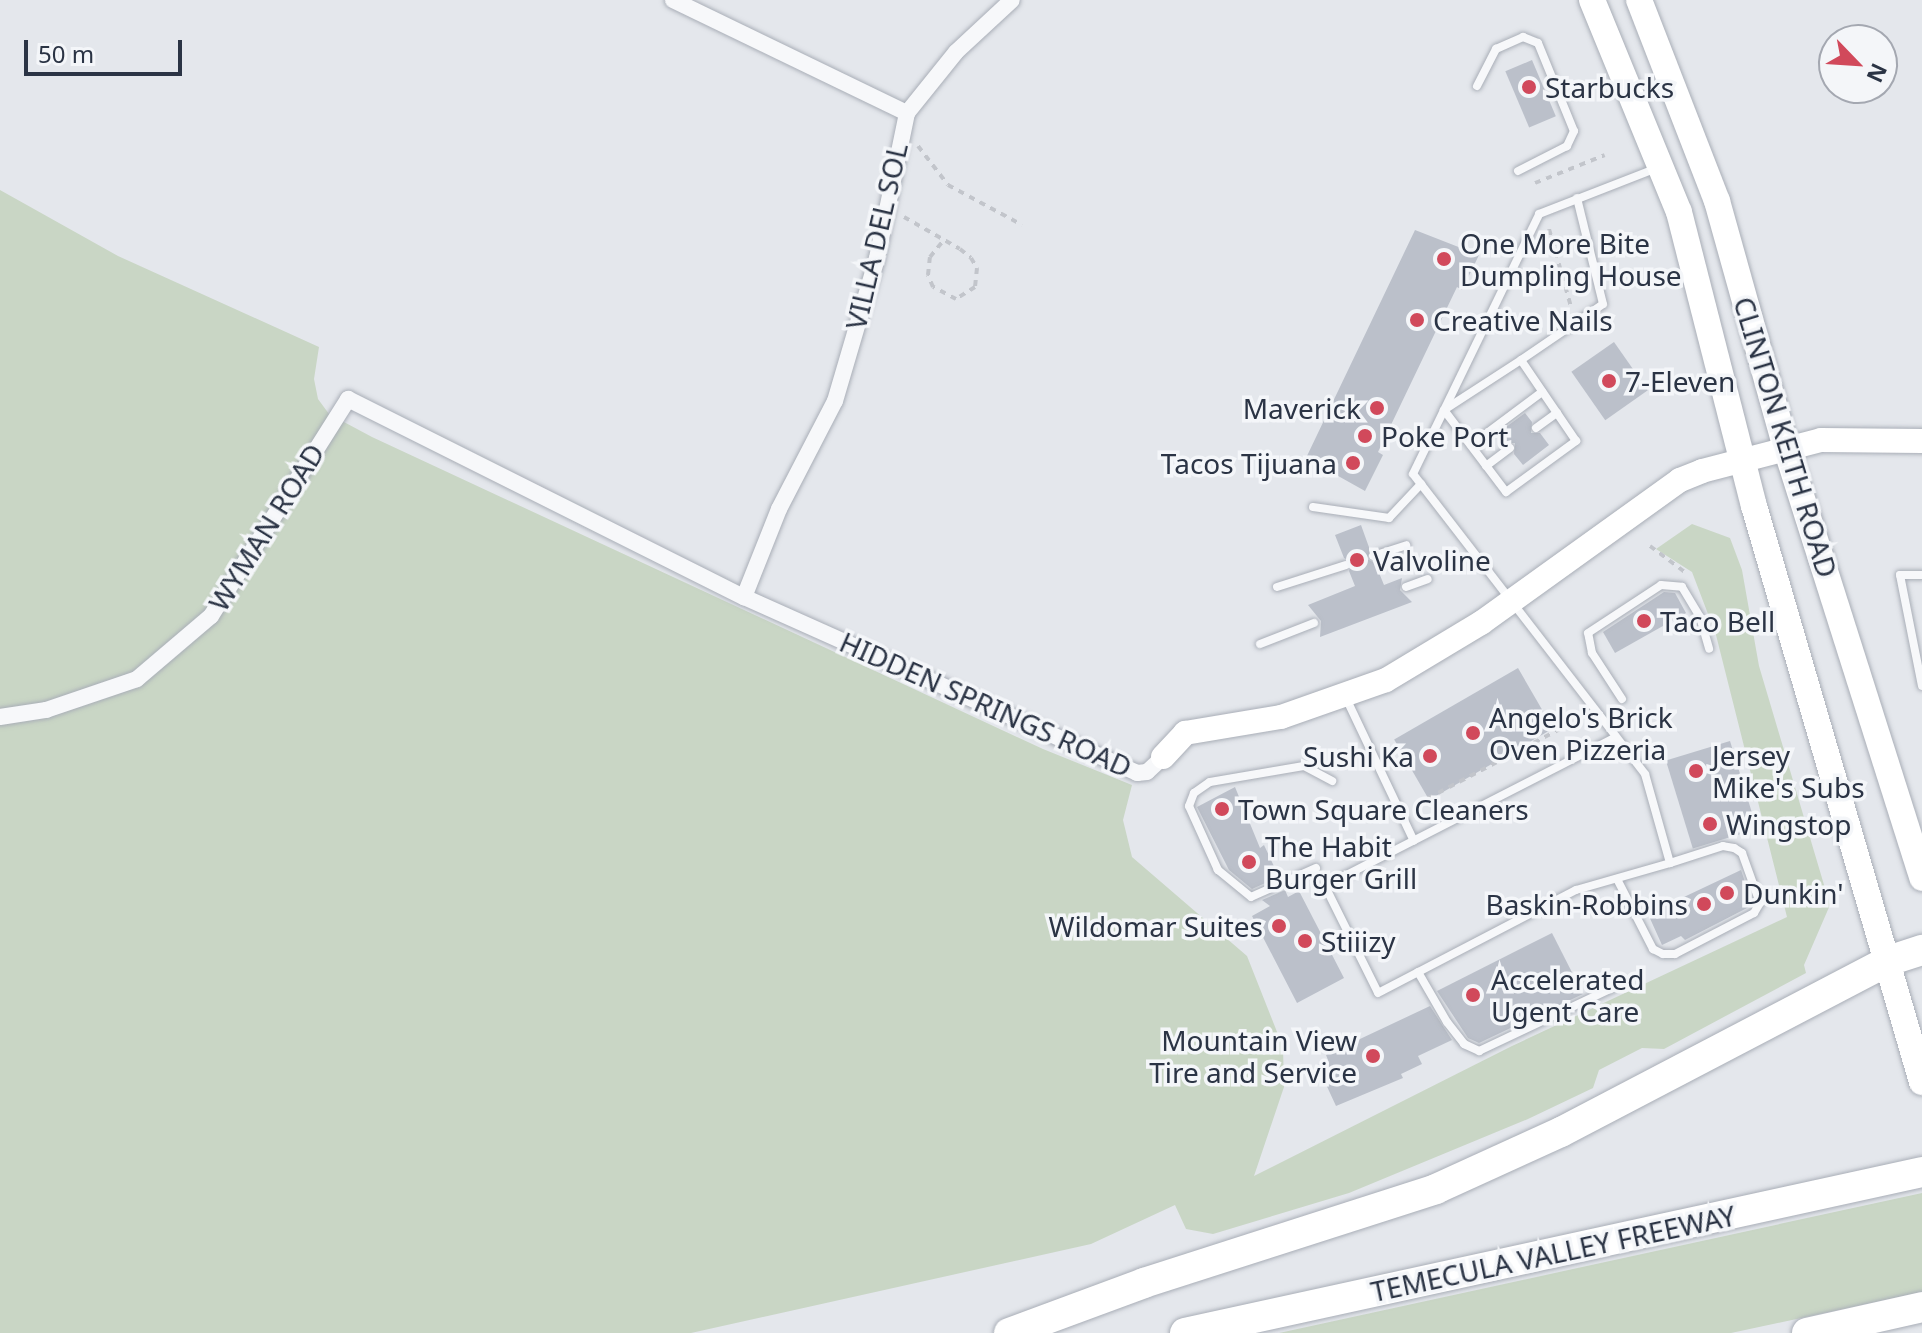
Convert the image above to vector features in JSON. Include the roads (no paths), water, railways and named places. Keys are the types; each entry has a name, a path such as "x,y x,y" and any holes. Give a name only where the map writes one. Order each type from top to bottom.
{"highway":[{"path":"1009,1333 1144,1283 1436,1189 1561,1132 1888,961 1922,950"},
{"name":"TEMECULA VALLEY FREEWAY","path":"1185,1333 1922,1172"},
{"path":"1807,1333 1922,1307"}],"main road":[{"name":"CLINTON KEITH ROAD","path":"1592,0 1679,212 1742,459 1922,1082"},
{"name":"CLINTON KEITH ROAD","path":"1639,0 1717,201 1786,448 1922,878"}],"street":[{"name":"VILLA DEL SOL","path":"673,0 907,113 898,135 888,208 835,401 779,509 744,597"},
{"path":"907,113 956,52 1012,0"},
{"name":"HIDDEN SPRINGS ROAD","path":"348,399 744,597 1137,773 1147,772 1185,733 1281,717 1346,698 1428,657 1680,480 1742,459 1821,440 1922,441"},
{"name":"WYMAN ROAD","path":"0,717 46,710 137,679 211,616 348,399"}],"lane":[{"path":"1477,86 1496,49 1523,37 1538,43 1574,131 1567,146 1518,171"},
{"path":"1662,167 1539,214 1413,474 1645,774 1670,863"},
{"path":"1444,410 1603,304 1577,198"},
{"path":"1444,410 1506,492 1576,441 1521,360"},
{"path":"1471,445 1542,392"},
{"path":"1536,428 1557,413"},
{"path":"1486,466 1510,448"},
{"path":"1313,507 1389,518 1421,484"},
{"path":"1373,556 1406,545"},
{"path":"1277,587 1346,565"},
{"path":"1922,575 1900,575 1922,686"},
{"path":"1406,587 1428,579"},
{"path":"1622,699 1592,653 1588,633 1661,585 1682,587 1700,617 1709,649"},
{"path":"1260,644 1314,623"},
{"path":"1346,698 1414,841"},
{"path":"1616,737 1325,886 1378,993 1576,890 1723,846 1742,853 1759,890 1760,903 1727,926 1675,954 1663,954 1653,949 1617,879"},
{"path":"1316,868 1251,897 1218,870 1189,806 1194,793 1210,782 1304,766 1332,781"},
{"path":"1418,972 1447,1022 1464,1044 1479,1051 1625,982"}],"place":[{"name":"Starbucks","path":"1529,87"},
{"name":"One More Bite Dumpling House","path":"1444,259"},
{"name":"Creative Nails","path":"1417,320"},
{"name":"7-Eleven","path":"1609,381"},
{"name":"Maverick","path":"1377,408"},
{"name":"Poke Port","path":"1365,436"},
{"name":"Tacos Tijuana","path":"1353,463"},
{"name":"Valvoline","path":"1357,560"},
{"name":"Taco Bell","path":"1644,621"},
{"name":"Angelo's Brick Oven Pizzeria","path":"1473,733"},
{"name":"Sushi Ka","path":"1430,756"},
{"name":"Jersey Mike's Subs","path":"1696,771"},
{"name":"Town Square Cleaners","path":"1222,809"},
{"name":"Wingstop","path":"1710,824"},
{"name":"The Habit Burger Grill","path":"1249,862"},
{"name":"Dunkin'","path":"1727,893"},
{"name":"Baskin-Robbins","path":"1704,904"},
{"name":"Wildomar Suites","path":"1279,926"},
{"name":"Stiiizy","path":"1305,941"},
{"name":"Accelerated Ugent Care","path":"1473,995"},
{"name":"Mountain View Tire and Service","path":"1373,1056"}]}
